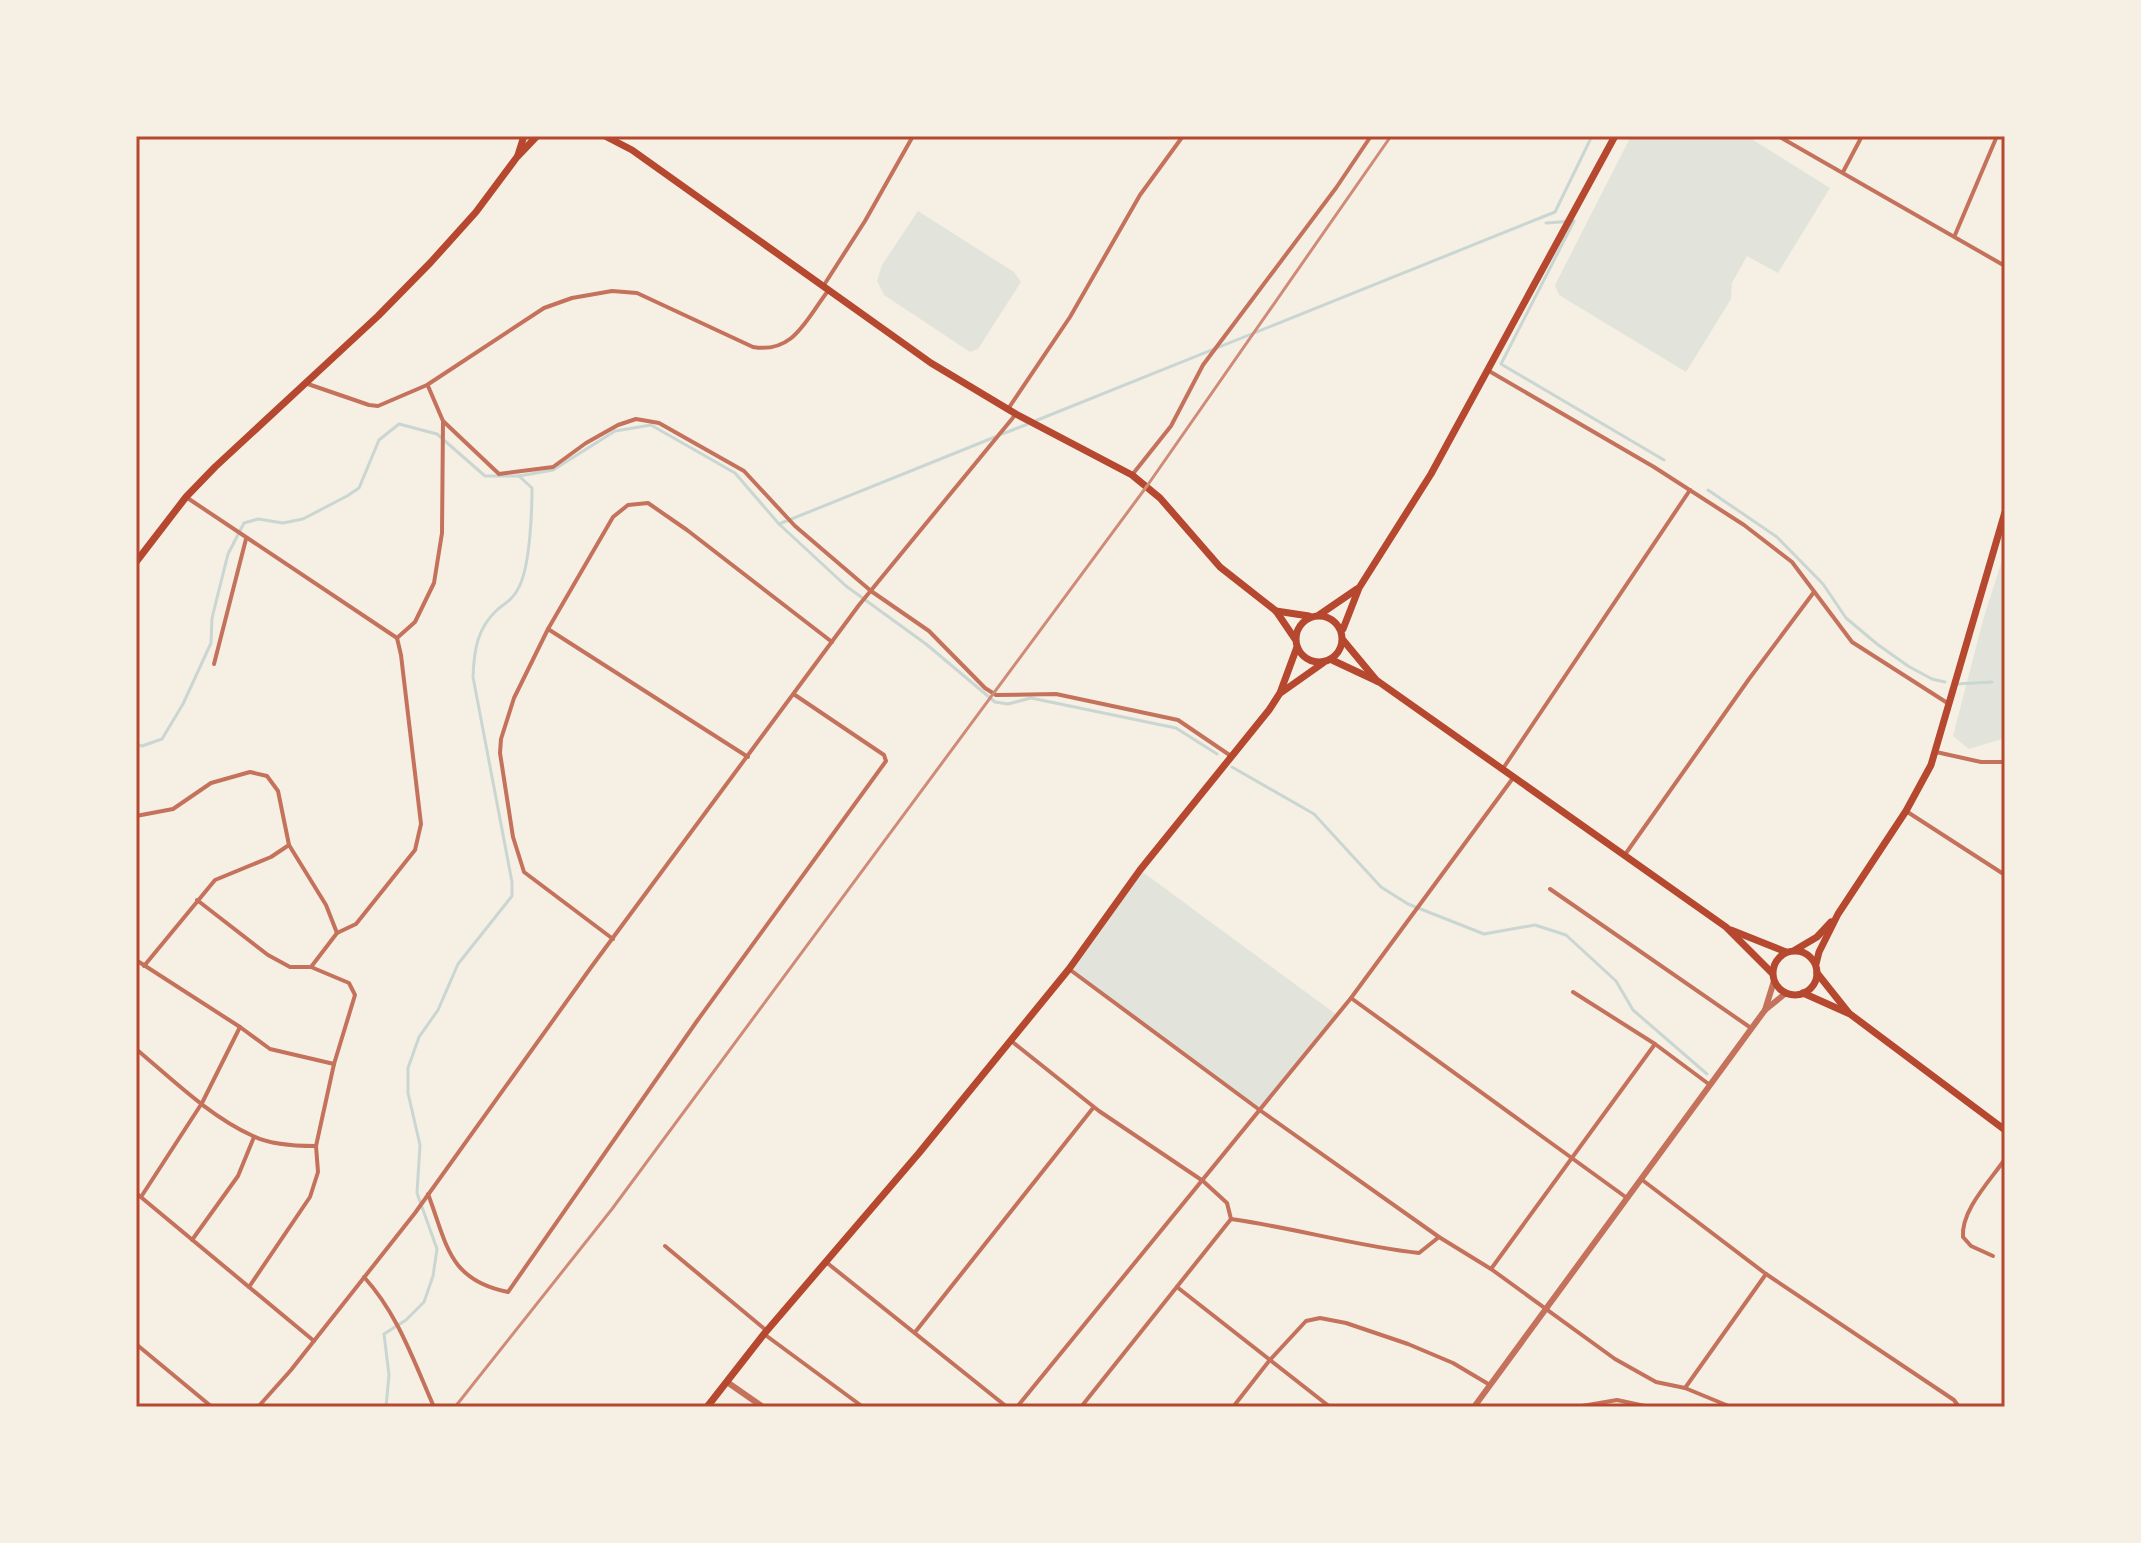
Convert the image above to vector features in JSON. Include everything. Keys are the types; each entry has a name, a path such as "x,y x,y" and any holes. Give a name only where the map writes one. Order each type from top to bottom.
{"main road":[{"path":"517,157 524,136"},
{"path":"136,562 186,497 431,262 537,136"},
{"path":"605,136 632,150 918,354 1016,414 1132,475 1160,498 1220,567 1276,611 1308,659 1327,661 1379,682 1726,927 1786,993 1803,993 1850,1014 2005,1130"},
{"path":"619,136 632,150"},
{"path":"1280,693 1340,651 1343,629 1359,588 1431,474 1615,136"},
{"path":"1803,993 1813,985 1819,952 1838,914 1906,811 1936,752 2005,512"},
{"path":"1319,615 1359,588"},
{"path":"1276,611 1319,615 1343,629"},
{"path":"707,1407 765,1332 1069,969 1140,870 1233,757 1280,693 1299,626 1309,616"},
{"path":"1343,640 1379,682"},
{"path":"1773,977 1777,959 1817,937 1838,914"},
{"path":"1726,927 1790,951 1807,954 1850,1014"}],"street":[{"path":"305,383 378,406 427,385 544,308 572,298 612,291 637,293 753,347 770,350 788,344 825,289 913,136"},
{"path":"1008,409 1070,317 1140,195 1183,136"},
{"path":"1132,475 1171,426 1203,365 1336,188 1371,136"},
{"path":"1778,136 2005,266"},
{"path":"1843,172 1862,136"},
{"path":"1955,235 1997,136"},
{"path":"1489,371 1744,525 1792,562 1852,642 1950,705"},
{"path":"427,385 443,421 499,474 553,467 586,443 636,419 659,423 744,471 795,526 869,593 929,631 985,688 996,695 1056,694 1178,720 1233,757"},
{"path":"258,1407 415,1213 859,605 1016,414"},
{"path":"397,638 415,622 434,583 442,533 443,421"},
{"path":"1502,770 1690,490"},
{"path":"186,497 397,638 421,824 415,850 356,924 337,933 311,967"},
{"path":"613,939 524,872 517,858 500,753 501,739 514,698 548,629 613,517 628,505 648,503 832,642"},
{"path":"214,664 244,538"},
{"path":"1624,856 1814,592"},
{"path":"548,629 748,757"},
{"path":"428,1194 451,1259 474,1280 508,1292 697,1021 886,761 884,755 795,695"},
{"path":"1936,752 1981,762 2005,762"},
{"path":"137,817 173,809 211,783 250,772 267,776 278,791 289,845 326,905 337,933"},
{"path":"1017,1407 1351,998 1513,778"},
{"path":"1906,811 2005,875"},
{"path":"143,966 215,880 271,857 289,845"},
{"path":"1550,889 1751,1028"},
{"path":"197,900 268,955 290,967 311,967 349,983 355,995 334,1064 316,1146 318,1172 310,1197 249,1287"},
{"path":"136,960 270,1049 334,1064"},
{"path":"1069,969 1261,1111 1439,1237 1491,1269 1615,1359 1656,1382 1685,1388 1731,1407"},
{"path":"1765,1010 1773,977"},
{"path":"1573,992 1655,1044 1710,1085"},
{"path":"1474,1407 1751,1028 1765,1010 1786,993"},
{"path":"1351,998 1627,1198"},
{"path":"141,1197 202,1103 240,1027"},
{"path":"1010,1040 1093,1107 1203,1181 1227,1203 1231,1219"},
{"path":"1491,1269 1655,1044"},
{"path":"136,1049 202,1103 254,1137 291,1146 316,1146"},
{"path":"916,1331 1093,1107"},
{"path":"192,1240 238,1176 254,1137"},
{"path":"1993,1256 1971,1246 1963,1237 1962,1229 1967,1215 2005,1159"},
{"path":"1641,1179 1766,1274 1954,1400 1959,1407"},
{"path":"136,1193 314,1341"},
{"path":"1231,1219 1275,1225 1372,1247 1419,1253 1439,1237"},
{"path":"1081,1407 1231,1219"},
{"path":"665,1246 765,1332 863,1407"},
{"path":"826,1262 916,1331 1007,1407"},
{"path":"1685,1388 1766,1274"},
{"path":"364,1277 380,1295 402,1333 434,1407"},
{"path":"1177,1287 1330,1407"},
{"path":"1233,1407 1306,1321 1320,1318 1346,1323 1408,1344 1453,1363 1490,1385"},
{"path":"136,1344 212,1407"},
{"path":"727,1382 763,1407"},
{"path":"1576,1407 1617,1400 1650,1407"}],"shaded area":[{"path":"1631,136 1747,136 1830,188 1778,273 1747,256 1732,283 1731,299 1686,372 1559,295 1555,285"},
{"path":"918,211 1014,272 1021,282 978,349 970,352 884,295 877,281 882,265"},
{"path":"2005,551 2005,738 1969,749 1953,736 1983,620"},
{"path":"1140,870 1337,1015 1261,1111 1069,969"}],"waterway":[{"path":"1035,421 1555,212 1592,136"},
{"path":"1546,223 1574,221 1501,364 1664,460"},
{"path":"136,744 142,746 162,739 183,704 211,643 212,618 228,554 244,523 258,519 283,523 303,519 347,496 359,488 379,440 399,424 437,434 485,476 519,476 553,470 615,431 651,425 735,473 779,524 846,586 926,644 995,702 1008,704 1031,698 1176,728 1217,754"},
{"path":"1002,434 1028,424"},
{"path":"779,524 995,437"},
{"path":"386,1407 389,1375 384,1334 406,1320 424,1302 433,1276 437,1249 417,1193 420,1145 408,1093 408,1068 419,1037 438,1010 458,964 512,896 512,882 473,677 481,632 491,616 515,594 526,566 532,488 519,476"},
{"path":"1708,490 1777,537 1823,584 1846,618 1877,644 1908,666 1932,679 1945,682"},
{"path":"1956,684 1992,682"},
{"path":"1232,767 1314,814 1381,887 1408,904 1484,934 1535,925 1566,935 1616,981 1633,1010 1707,1074"}],"railway":[{"path":"455,1407 612,1209 1147,486 1391,136"}]}
